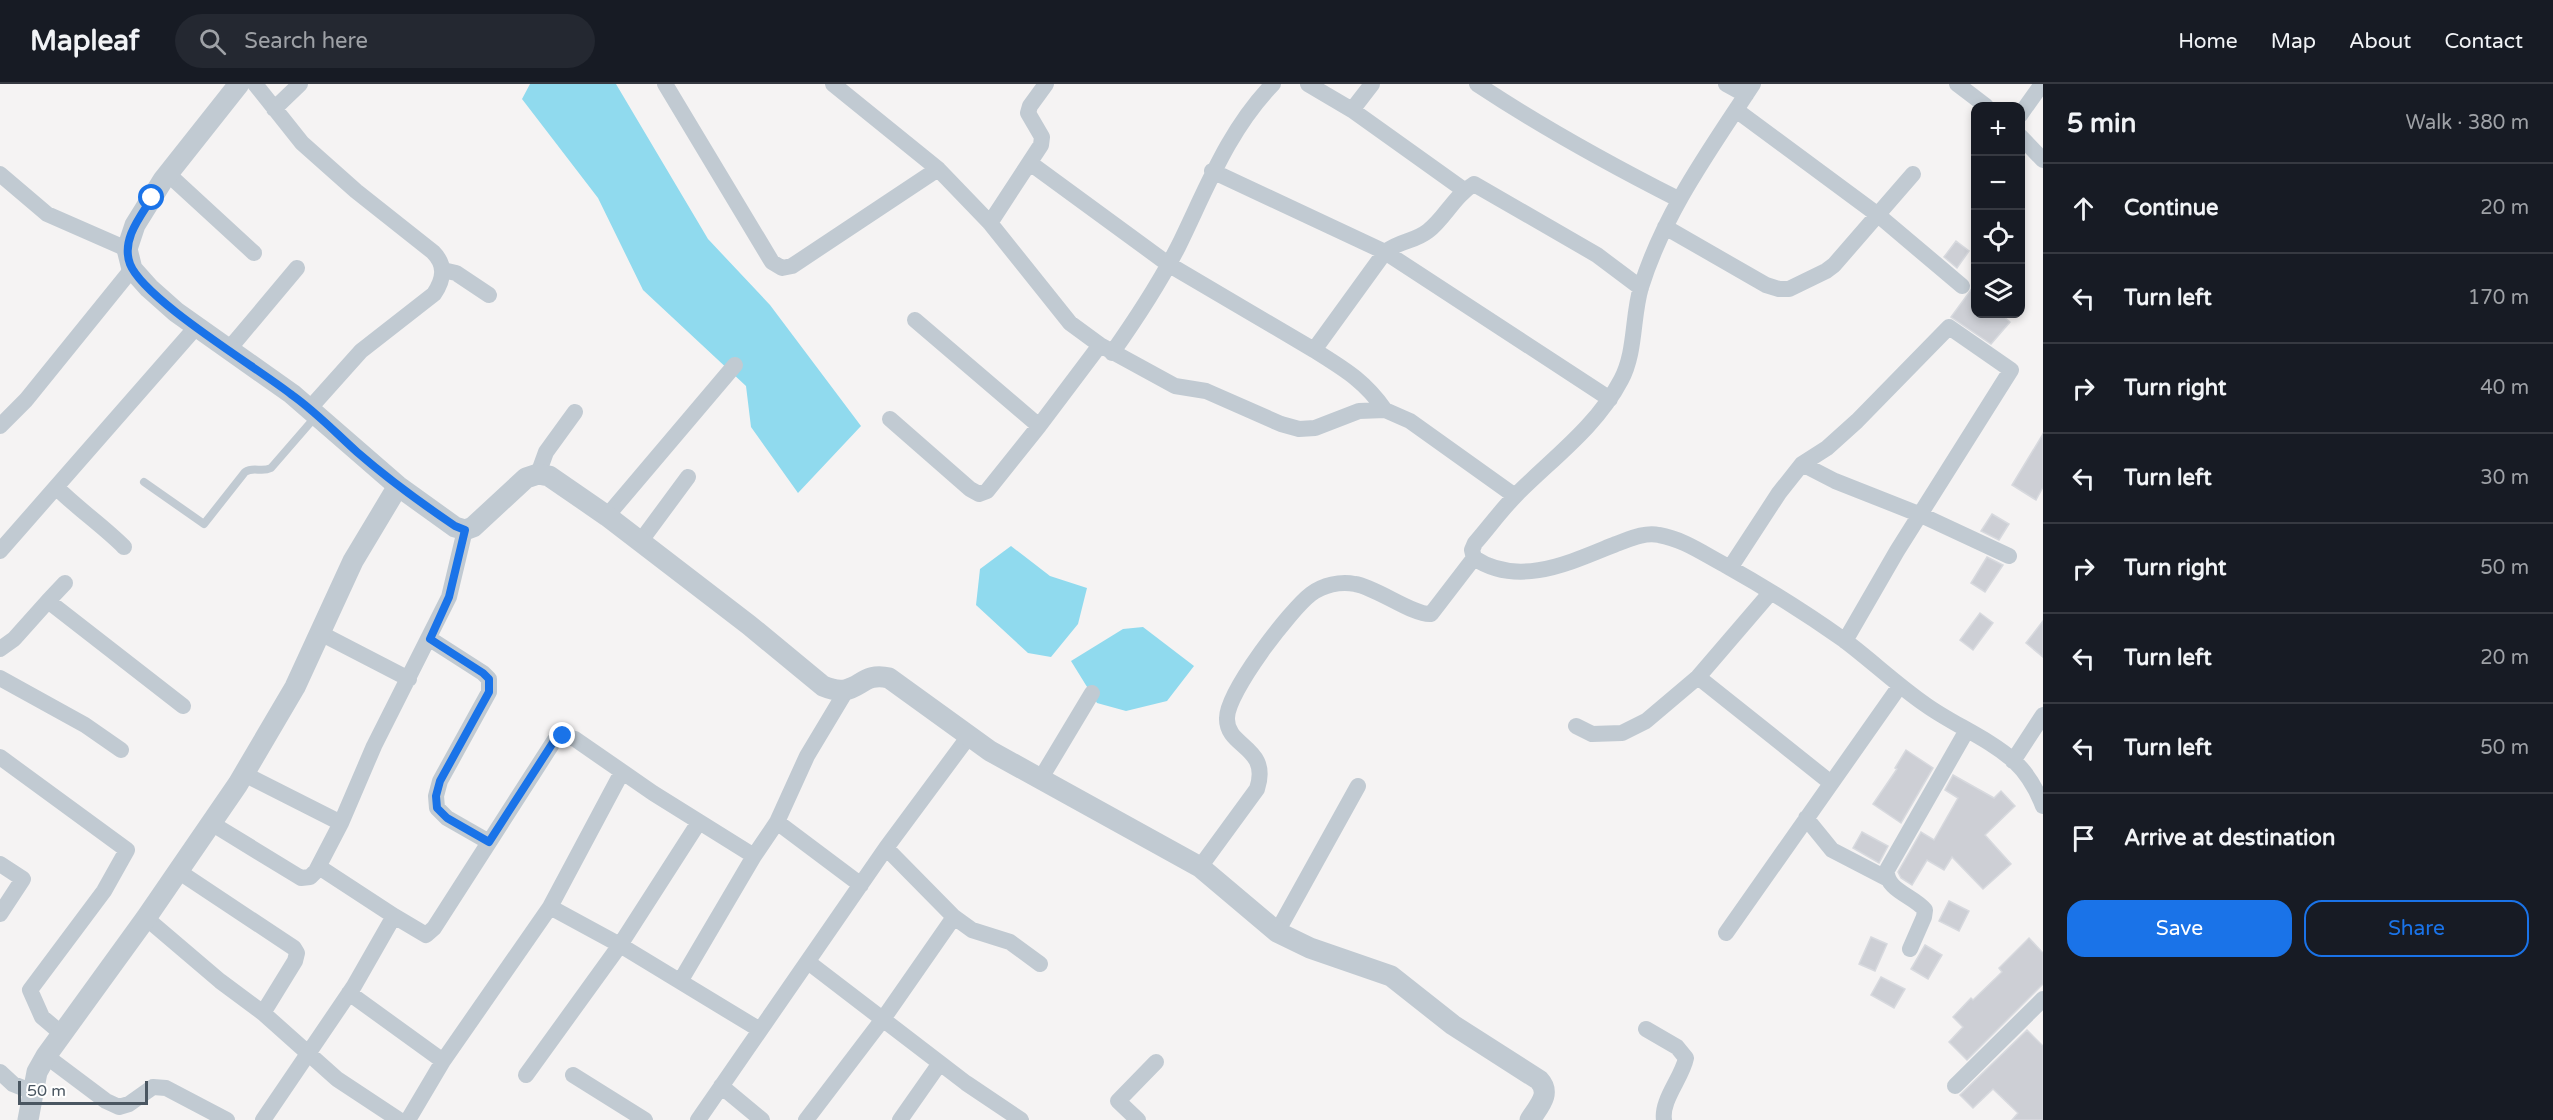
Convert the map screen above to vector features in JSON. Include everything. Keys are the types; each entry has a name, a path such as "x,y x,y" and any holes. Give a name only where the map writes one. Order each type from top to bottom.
{"street":[{"path":"0,426 26,400 130,259 135,225 168,174 239,84"},
{"path":"255,84 302,143 356,191 433,252 438,257 442,270 441,282 434,294 361,351 314,412"},
{"path":"274,109 300,84"},
{"path":"664,84 772,262 782,268 792,266 938,169"},
{"path":"833,84 938,169 990,223 1070,323 1106,349 1175,386 1206,391 1234,401 1281,424 1299,429 1315,428 1359,411 1384,410 1410,421 1515,496"},
{"path":"990,223 1039,150 1042,137 1028,112 1046,84"},
{"path":"890,419 970,489 979,494 987,491 1039,426 1142,310 1168,264 1212,171 1235,132 1273,84"},
{"path":"1308,84 1352,110 1464,190"},
{"path":"1352,110 1372,84"},
{"path":"1477,84 1594,156 1678,200"},
{"path":"1474,558 1472,550 1475,543 1515,496 1590,424 1623,378 1641,288 1665,227 1678,200 1749,90 1726,84"},
{"path":"1957,84 1981,102"},
{"path":"2025,108 2043,84"},
{"path":"1736,110 1878,215 1962,286"},
{"path":"2025,141 2043,160"},
{"path":"1030,163 1168,264 1314,350 1371,390 1384,410"},
{"path":"1212,171 1385,252 1610,399"},
{"path":"0,174 47,214 130,259 162,301 314,412 398,486 455,526 465,530 473,527 526,478 538,474 549,476 607,516 749,625 823,686 835,691 846,691"},
{"path":"168,174 254,253"},
{"path":"1665,227 1766,285 1779,290 1789,289 1834,265 1913,174"},
{"path":"1314,350 1385,252 1399,242 1416,238 1429,230 1464,190 1474,184 1597,255 1641,288"},
{"path":"229,349 297,268"},
{"path":"442,270 456,273 489,295"},
{"path":"915,320 1039,426"},
{"path":"0,551 197,326"},
{"path":"1730,568 1779,493 1802,464 1827,448 1857,421 1949,327 2011,370 1845,641"},
{"path":"607,516 735,365"},
{"path":"538,474 546,452 556,435 575,412"},
{"path":"1802,464 1835,481 1921,515 2009,556"},
{"path":"640,542 688,477"},
{"path":"28,1120 37,1072 46,1056 146,918 244,774 296,687 353,561 398,486"},
{"path":"56,488 84,515 102,526 124,547"},
{"path":"211,823 301,878 310,877 319,867 374,746 430,639 449,597 465,530"},
{"path":"1474,558 1501,570 1533,572 1572,562 1638,535 1658,534 1682,542 1771,592 1845,641 1899,687 2013,761 2033,782 2043,806"},
{"path":"1200,867 1257,789 1262,774 1259,762 1233,734 1227,724 1230,705 1254,663 1299,605 1312,593 1334,583 1354,583 1377,590 1421,613 1431,614 1474,558"},
{"path":"0,649 15,639 65,583"},
{"path":"1576,726 1592,734 1622,734 1646,721 1698,677 1771,592"},
{"path":"48,602 183,706"},
{"path":"320,633 409,679"},
{"path":"430,639 489,679 489,692 440,781 436,796 437,808 447,818 489,842"},
{"path":"681,980 754,856 777,822 807,756 846,691 868,678 879,675 889,678 990,751 1200,867 1277,932 1310,948 1391,976 1453,1025 1539,1080 1544,1086 1545,1093 1530,1120"},
{"path":"1698,677 1831,783"},
{"path":"0,678 85,725 121,750"},
{"path":"1726,933 1899,687"},
{"path":"1041,778 1092,693"},
{"path":"2013,761 2043,715"},
{"path":"1886,878 1887,870 1967,730"},
{"path":"319,867 426,935 434,928 554,741 563,736 575,740 754,856"},
{"path":"698,1120 886,848 969,736"},
{"path":"0,757 127,850 104,891 30,990 42,1017 62,1034"},
{"path":"408,1120 442,1061 550,907 622,772"},
{"path":"244,774 340,823"},
{"path":"1277,932 1358,786"},
{"path":"1806,818 1832,850 1886,878 1890,884 1925,909 1924,917 1910,949"},
{"path":"526,1075 620,945 699,822"},
{"path":"777,822 861,885"},
{"path":"886,848 954,916 972,930 1010,942 1040,964"},
{"path":"0,864 23,879 0,914"},
{"path":"178,871 294,948 297,953 295,961 263,1013"},
{"path":"550,907 681,980 760,1030"},
{"path":"263,1120 349,993 394,916"},
{"path":"806,1120 883,1019 954,916"},
{"path":"146,918 220,981 263,1013 306,1054 338,1079 399,1120"},
{"path":"808,962 940,1063 1019,1119"},
{"path":"349,993 442,1061"},
{"path":"1955,1086 2043,999"},
{"path":"1646,1029 1677,1047 1686,1058 1663,1111 1664,1120"},
{"path":"46,1056 106,1101 119,1107 129,1104 153,1086 166,1088 227,1120"},
{"path":"1138,1120 1118,1101 1156,1062"},
{"path":"900,1120 940,1063"},
{"path":"0,1072 13,1084 33,1092"},
{"path":"573,1075 645,1120"},
{"path":"721,1086 762,1120"}],"lane":[{"path":"144,482 204,524 245,472 253,468 261,471 271,468 314,412"}],"water":[{"path":"530,84 616,84 708,239 770,305 861,426 798,493 751,427 746,386 643,290 598,198 522,99"},
{"path":"1011,546 1050,576 1087,588 1078,624 1051,657 1028,653 976,605 980,569"},
{"path":"1143,627 1194,666 1167,701 1126,711 1097,703 1071,661 1123,629"}],"building":[{"path":"1956,241 1969,251 1957,268 1944,257"},
{"path":"1971,290 1971,318 2006,318 2010,322 1991,344 1951,317"},
{"path":"2043,434 2043,487 2036,500 2012,485"},
{"path":"1992,514 2009,524 1999,540 1981,531"},
{"path":"1987,557 2003,565 1985,592 1971,583"},
{"path":"1980,613 1993,623 1973,650 1960,640"},
{"path":"2043,621 2043,657 2026,643"},
{"path":"1906,750 1933,768 1901,823 1873,804 1897,769 1895,768"},
{"path":"1953,775 1994,798 2001,791 2015,806 1985,835 2011,864 1983,889 1952,857 1944,870 1927,860 1912,885 1901,878 1898,872 1921,832 1934,840 1958,798 1945,790"},
{"path":"1862,832 1888,846 1879,863 1853,848"},
{"path":"1949,901 1969,911 1959,931 1939,921"},
{"path":"1871,937 1887,944 1875,971 1859,964"},
{"path":"2029,938 2043,953 2043,984 1967,1060 1949,1042 1963,1027 1953,1017 1971,998 1973,1000 2002,972 1999,968"},
{"path":"1925,945 1942,955 1928,979 1911,969"},
{"path":"1881,977 1905,989 1894,1008 1871,995"},
{"path":"2027,1030 2043,1046 2043,1120 2012,1120 2018,1113 1993,1089 1973,1108 1960,1095"}],"route":[{"path":"152,198 135,225 127,253 132,269 149,288 176,312 292,394 420,503 465,530 449,597 430,639 483,673 489,679 489,692 440,781 436,796 437,808 447,818 489,842 554,741 563,736"}]}
